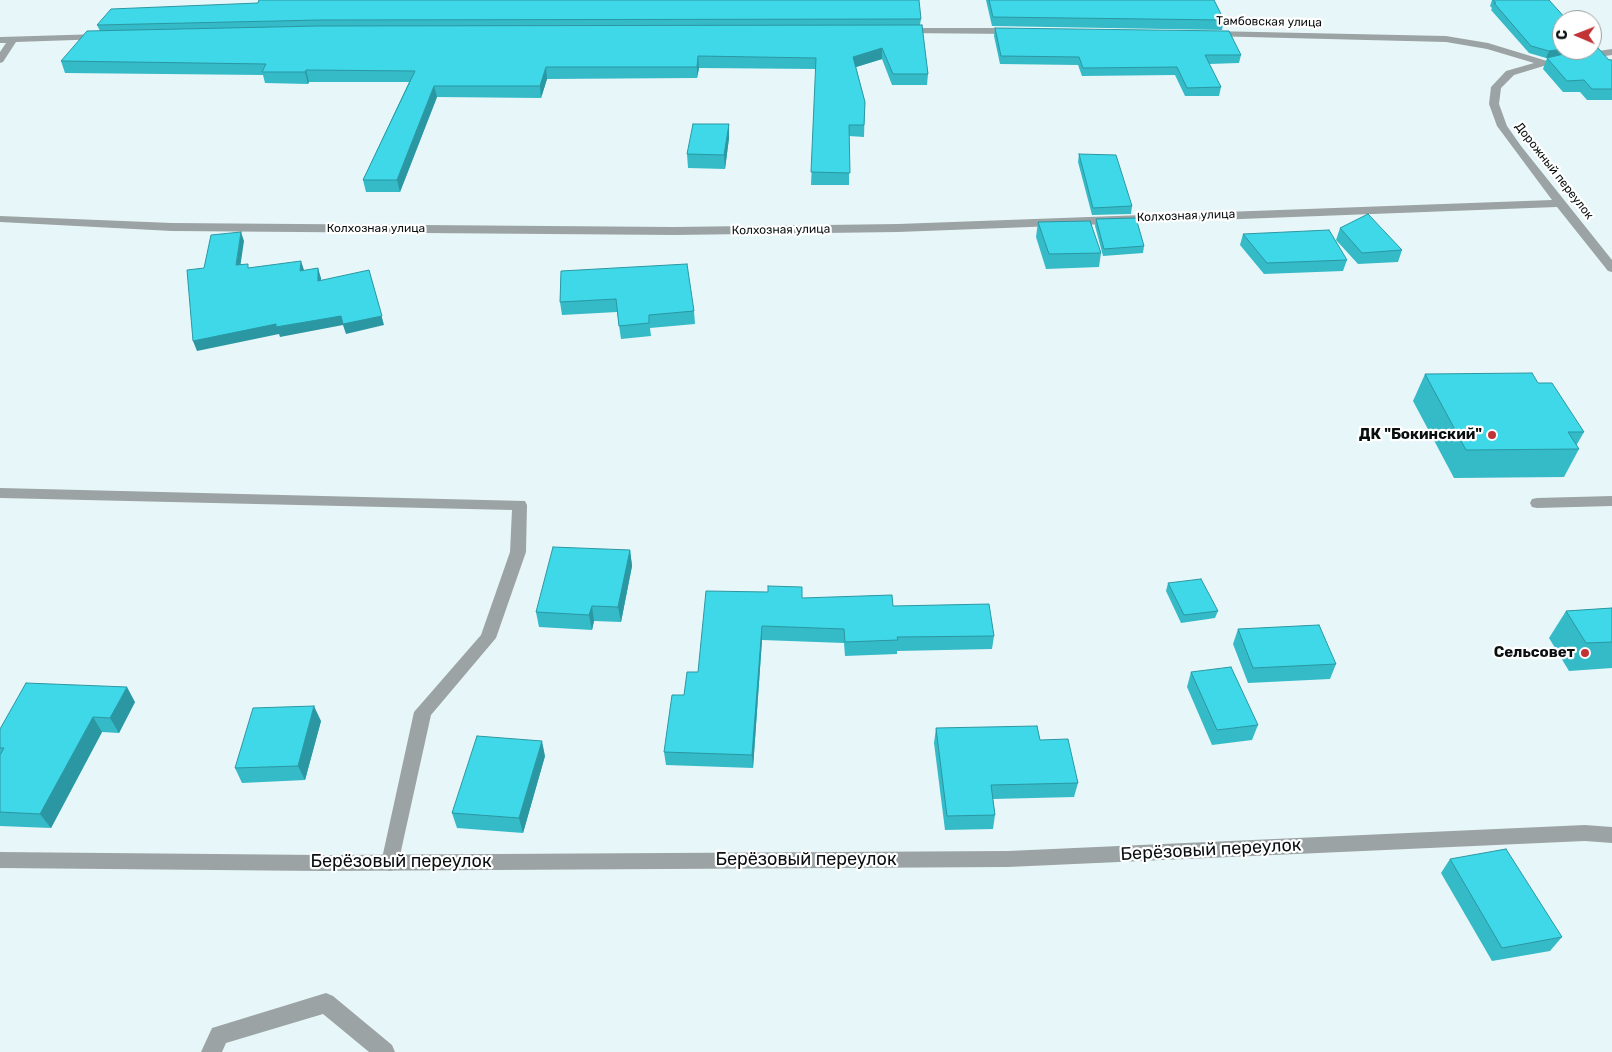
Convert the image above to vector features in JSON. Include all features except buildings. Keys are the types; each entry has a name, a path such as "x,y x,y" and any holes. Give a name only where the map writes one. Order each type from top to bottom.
{"street":[{"path":"894,31 1022,31"},
{"name":"Тамбовская улица","path":"1205,34 1446,39 1488,46 1548,62"},
{"path":"0,40 113,37"},
{"path":"0,60 13,39"},
{"name":"Дорожный переулок","path":"1548,62 1510,73 1496,87 1494,104 1502,126 1517,148 1612,268"},
{"name":"Колхозная улица","path":"0,219 172,227 674,232 898,228 1562,203"},
{"path":"0,493 520,504 518,552 488,638 423,712 390,863"},
{"path":"1537,503 1612,501"},
{"name":"Берёзовый переулок","path":"0,860 390,863 1008,859 1576,834 1612,835"},
{"path":"210,1052 219,1035 326,1003 385,1052"}],"place":[{"name":"ДК \"Бокинский\"","path":"1492,435"},
{"name":"Сельсовет","path":"1585,653"}]}
